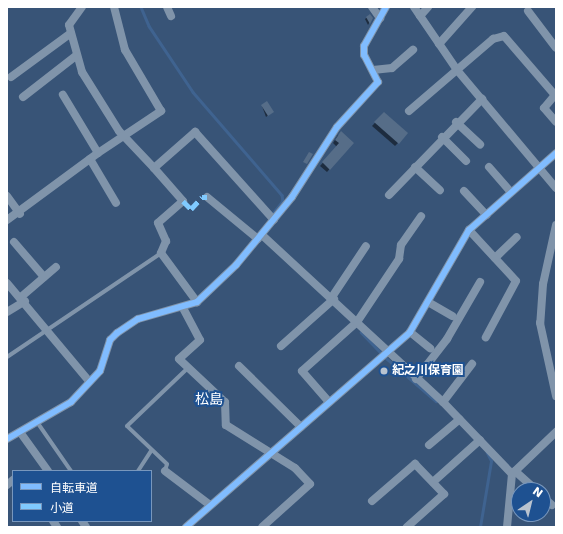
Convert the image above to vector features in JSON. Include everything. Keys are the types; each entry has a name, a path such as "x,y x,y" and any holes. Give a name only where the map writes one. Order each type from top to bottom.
{"street":[{"path":"82,7 69,25 82,72 124,136 183,201 158,223 166,241 161,253 197,302"},
{"path":"7,220 20,214 90,158 160,111 125,50 114,7"},
{"path":"167,7 171,16"},
{"path":"372,7 380,18"},
{"path":"7,439 71,402 89,381 100,371 110,340 117,333 138,319 183,308 197,302 260,237 272,217 333,132 378,82 364,55 364,46 386,7"},
{"path":"414,7 457,70 556,188"},
{"path":"420,16 428,7"},
{"path":"439,44 472,7"},
{"path":"528,11 556,48"},
{"path":"11,77 71,32"},
{"path":"409,111 493,39 504,36 555,95 544,108 556,122"},
{"path":"373,70 392,68 414,50"},
{"path":"23,97 77,54"},
{"path":"63,95 98,153"},
{"path":"389,194 456,122 482,99"},
{"path":"456,122 480,144"},
{"path":"154,168 195,132 272,217"},
{"path":"442,137 466,162"},
{"path":"186,527 410,332 469,230 556,154"},
{"path":"90,158 116,203"},
{"path":"415,167 440,190"},
{"path":"489,167 511,192"},
{"path":"464,191 486,215"},
{"path":"7,196 20,214"},
{"path":"207,197 260,237 332,300 355,324 443,402 478,442 526,482"},
{"path":"329,402 302,371 355,324 399,259 401,245 421,216"},
{"path":"556,225 543,284 540,323 553,372 556,396"},
{"path":"469,230 516,281 486,337"},
{"path":"495,258 517,237"},
{"path":"14,242 44,277"},
{"path":"281,346 332,300 366,246"},
{"path":"7,312 23,299 56,267"},
{"path":"416,379 447,339 480,282"},
{"path":"7,283 23,299 49,330 89,381"},
{"path":"428,302 452,316"},
{"path":"183,308 200,340 179,359 225,402 226,425 270,454 295,468 310,484 262,527"},
{"path":"410,332 430,348"},
{"path":"443,402 472,364"},
{"path":"239,366 301,427"},
{"path":"429,446 458,420"},
{"path":"20,432 47,470"},
{"path":"507,527 514,472 556,432"},
{"path":"432,482 478,442"},
{"path":"372,501 415,464 444,494 407,527"},
{"path":"164,471 210,505"}],"lane":[{"path":"7,357 161,253"},
{"path":"164,471 167,464 151,451 127,426 188,368"},
{"path":"37,422 70,470"},
{"path":"139,470 151,451"}],"building":[{"path":"370,14 373,18 370,24 366,17"},
{"path":"267,101 274,112 268,116 261,105"},
{"path":"384,112 408,133 399,144 374,122"},
{"path":"341,131 354,143 330,170 322,162 339,143 335,140"},
{"path":"309,152 313,154 307,164 303,162"}],"waterway":[{"path":"141,7 149,26 193,92 282,195 283,201 272,215"},
{"path":"361,332 381,353"},
{"path":"386,358 436,401"},
{"path":"480,527 491,461 487,453"}],"marked path":[{"path":"183,201 191,209 202,197 207,197"}],"cycle path":[{"path":"7,439 71,402 100,371 110,340 117,333 138,319 197,302 236,265 292,197 337,127 378,82 364,55 364,46 386,7"},
{"path":"186,527 410,332 469,230 556,153"}],"place":[{"name":"紀之川保育園","path":"384,371"}],"district":[{"name":"松島","path":"209,399"}]}
